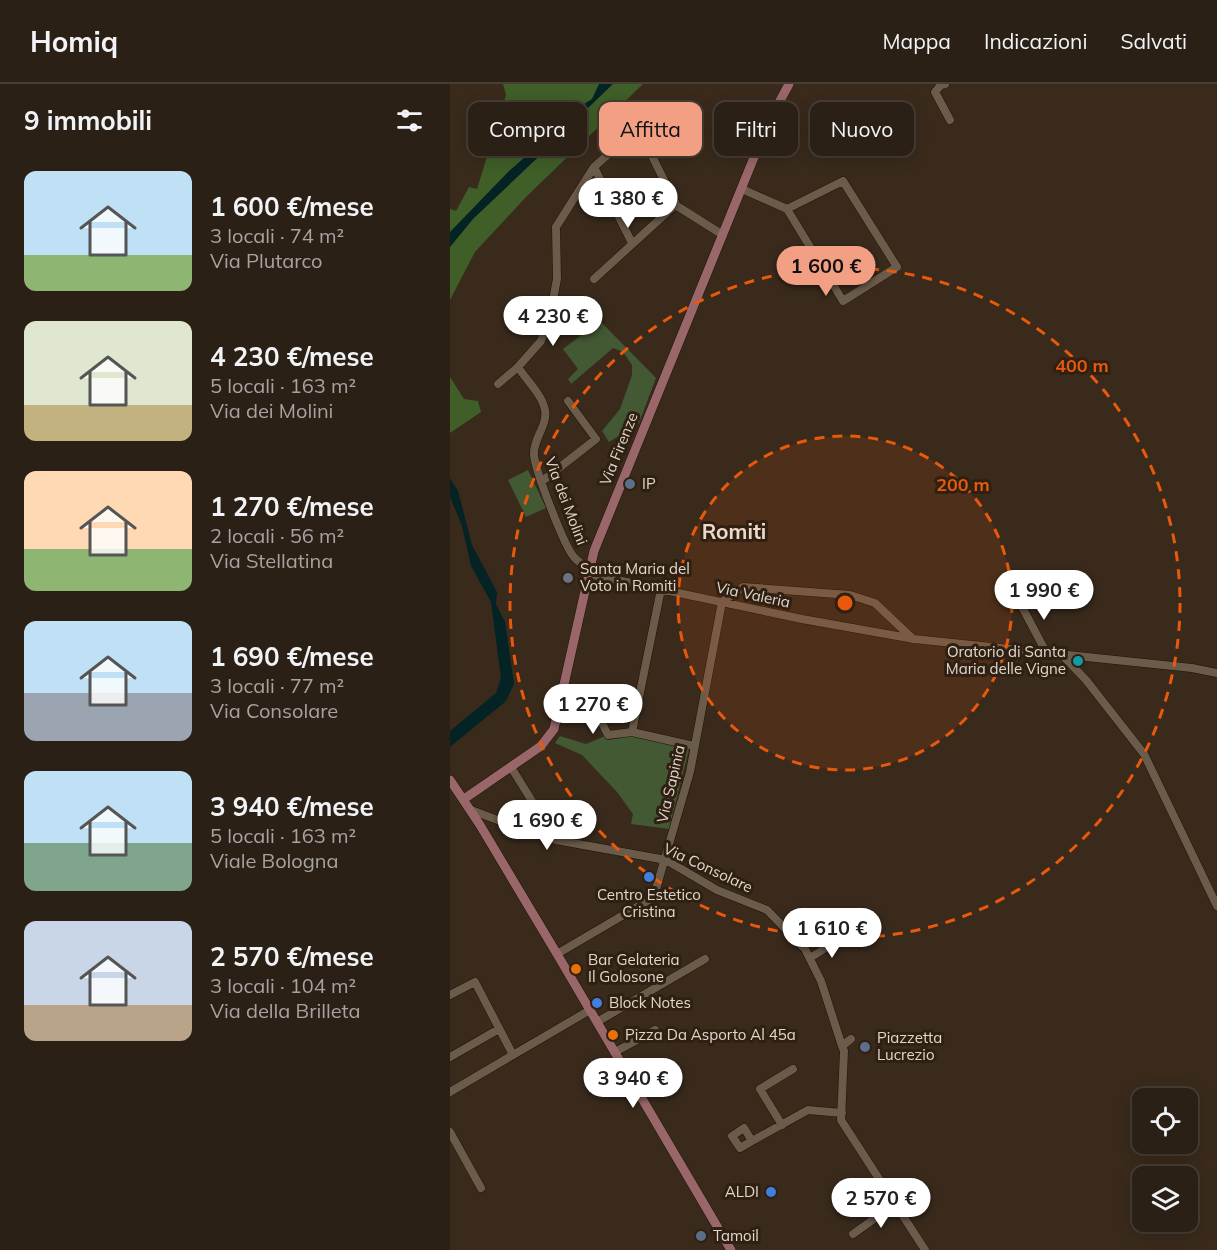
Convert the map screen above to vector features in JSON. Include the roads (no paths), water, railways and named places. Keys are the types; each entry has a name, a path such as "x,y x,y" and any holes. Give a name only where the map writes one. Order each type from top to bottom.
{"main road":[{"name":"Via Firenze","path":"464,799 541,746 549,738 558,718 588,572 598,541 768,123 789,84"},
{"path":"450,780 471,810 732,1250"}],"street":[{"path":"945,84 940,85 935,92 950,120"},
{"path":"498,384 518,367 541,341 550,316 558,279 556,227 594,167 638,128 677,206 723,235"},
{"path":"594,167 632,243"},
{"path":"742,189 787,209 843,301 897,267 843,181 787,209"},
{"path":"594,279 632,243 677,206"},
{"name":"Via dei Molini","path":"518,367 542,400 545,408 546,417 534,446 533,455 540,482 573,556 588,572"},
{"path":"540,482 596,439 568,401"},
{"name":"Via Valeria","path":"588,572 722,603 914,639 1192,668 1217,673"},
{"path":"722,603 743,587 850,596 875,603 914,639"},
{"path":"632,732 661,589"},
{"path":"1019,601 1046,652"},
{"name":"Via Sapinia","path":"557,954 649,900 656,889 690,772 722,603"},
{"path":"1061,654 1086,680 1144,754 1217,906"},
{"path":"563,693 588,699 608,735 632,732 694,746"},
{"path":"511,767 556,840"},
{"name":"Via Consolare","path":"471,810 556,840 666,860 717,890 767,910 805,949 821,981 843,1052 841,1120 925,1250"},
{"path":"810,958 841,938"},
{"path":"597,1022 705,959"},
{"path":"450,995 475,982 513,1055"},
{"path":"450,1092 590,1010"},
{"path":"450,1057 499,1029"},
{"path":"615,1052 655,1030"},
{"path":"842,1046 851,1039"},
{"path":"782,1125 760,1089 793,1068"},
{"path":"752,1141 808,1110 842,1113"},
{"path":"450,1132 481,1188"},
{"path":"853,1234 896,1204"}],"water":[{"path":"599,84 613,84 587,108 587,102 592,99"},
{"path":"526,156 539,156 473,219 450,247 450,232"},
{"path":"450,478 458,491 472,545 497,592 496,604 505,622 514,684 506,701 450,747 450,731 496,693 501,678 491,602 471,566 462,526 450,497"}],"place":[{"name":"IP","path":"630,484"},
{"name":"Santa Maria del Voto in Romiti","path":"568,578"},
{"name":"Oratorio di Santa Maria delle Vigne","path":"1078,661"},
{"name":"Centro Estetico Cristina","path":"649,877"},
{"name":"Bar Gelateria Il Golosone","path":"576,969"},
{"name":"Block Notes","path":"597,1003"},
{"name":"Pizza Da Asporto Al 45a","path":"613,1035"},
{"name":"Piazzetta Lucrezio","path":"865,1047"},
{"name":"ALDI","path":"771,1192"},
{"name":"Tamoil","path":"701,1236"}],"district":[{"name":"Romiti","path":"734,532"}]}
